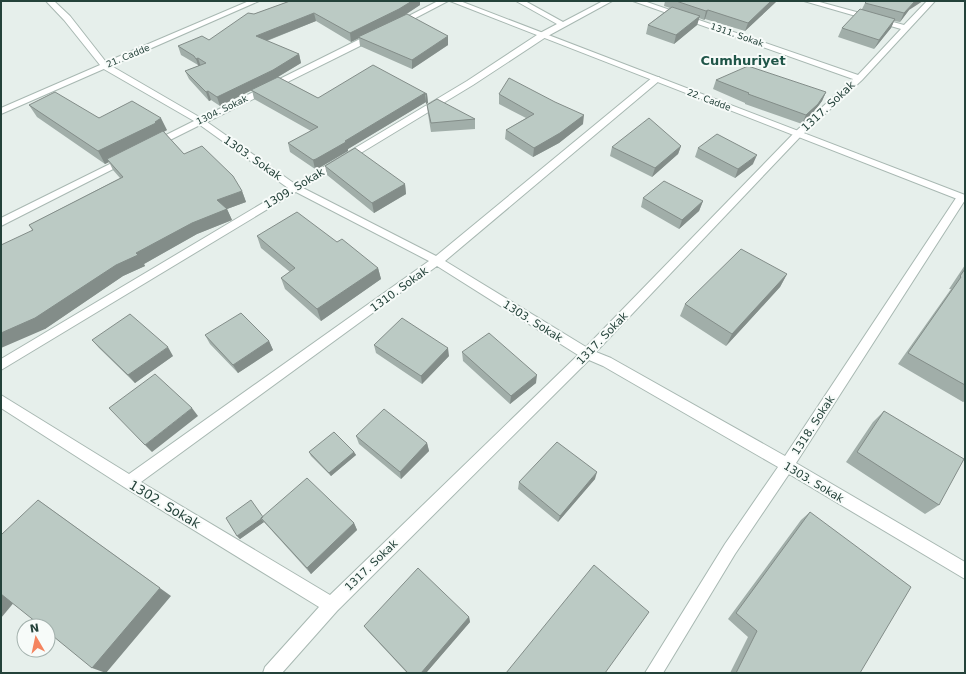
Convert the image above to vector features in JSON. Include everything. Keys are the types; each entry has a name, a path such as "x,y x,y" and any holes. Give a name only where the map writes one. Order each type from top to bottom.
{"street":[{"path":"50,1 67,18 104,66"},
{"name":"21. Cadde","path":"1,111 255,1"},
{"name":"1304. Sokak","path":"150,146 444,1"},
{"name":"22. Cadde","path":"454,1 963,198"},
{"path":"520,1 564,25"},
{"name":"1309. Sokak","path":"1,365 470,83 543,36 608,1"},
{"name":"1311. Sokak","path":"637,1 859,78"},
{"path":"808,1 905,28"},
{"name":"1317. Sokak","path":"271,673 330,604 587,354 798,134 859,78 931,1"},
{"name":"1303. Sokak","path":"104,66 200,121 296,188 437,261 587,354 607,362 787,465 965,571"},
{"name":"1310. Sokak","path":"129,482 437,261 656,79"},
{"path":"1,222 129,157"},
{"name":"1318. Sokak","path":"653,673 730,549 963,198"},
{"name":"1302. Sokak","path":"1,401 129,482 330,604"}],"building":[{"path":"290,1 412,1 350,33 314,13 256,36 299,54 273,70 217,97 208,91 206,92 185,71 206,63 198,58 196,59 194,56 178,46 202,36 209,40 248,13 254,14"},
{"path":"676,1 771,1 748,23"},
{"path":"867,1 915,1 904,13 865,3"},
{"path":"672,7 700,16 676,35 648,25"},
{"path":"860,9 895,19 879,40 842,28"},
{"path":"407,14 448,36 412,60 358,37"},
{"path":"373,65 427,94 426,95 425,93 345,141 346,142 313,160 288,143 318,127 251,90 278,77 318,98"},
{"path":"748,66 826,92 818,104 806,115 748,94 749,93 716,80"},
{"path":"509,78 584,115 560,133 534,148 506,130 534,114 499,94"},
{"path":"55,92 99,118 132,101 161,118 155,122 156,123 98,151 29,105"},
{"path":"437,99 475,119 431,123 427,105"},
{"path":"649,118 681,146 655,168 612,147"},
{"path":"163,131 184,154 202,146 233,176 242,191 217,200 227,209 192,223 136,253 138,255 116,265 35,318 1,333 1,245 33,230 29,225 123,177 107,159"},
{"path":"717,134 757,155 738,169 698,148"},
{"path":"355,148 405,184 372,203 325,166"},
{"path":"664,181 703,201 682,220 643,198"},
{"path":"297,212 337,242 342,239 378,268 317,309 281,278 295,268 257,236"},
{"path":"741,249 787,274 732,334 685,304"},
{"path":"965,269 965,385 908,353"},
{"path":"241,313 269,341 233,365 205,335"},
{"path":"130,314 168,347 128,375 92,340"},
{"path":"402,318 448,348 421,376 374,345"},
{"path":"489,333 537,375 511,396 462,352"},
{"path":"155,374 192,408 145,445 109,408"},
{"path":"384,409 427,443 400,472 356,436"},
{"path":"884,411 964,459 939,505 857,452"},
{"path":"334,432 354,452 329,473 309,452"},
{"path":"557,442 597,472 560,516 519,482"},
{"path":"307,478 354,523 307,568 261,518"},
{"path":"38,500 160,588 92,668 56,639 56,618 31,618 1,594 1,535"},
{"path":"251,500 263,517 237,536 226,518"},
{"path":"810,512 911,587 860,673 736,673 757,631 736,613"},
{"path":"594,565 649,612 605,673 506,673"},
{"path":"418,568 469,617 421,673 408,673 364,626"}],"district":[{"name":"Cumhuriyet","path":"743,60"}]}
